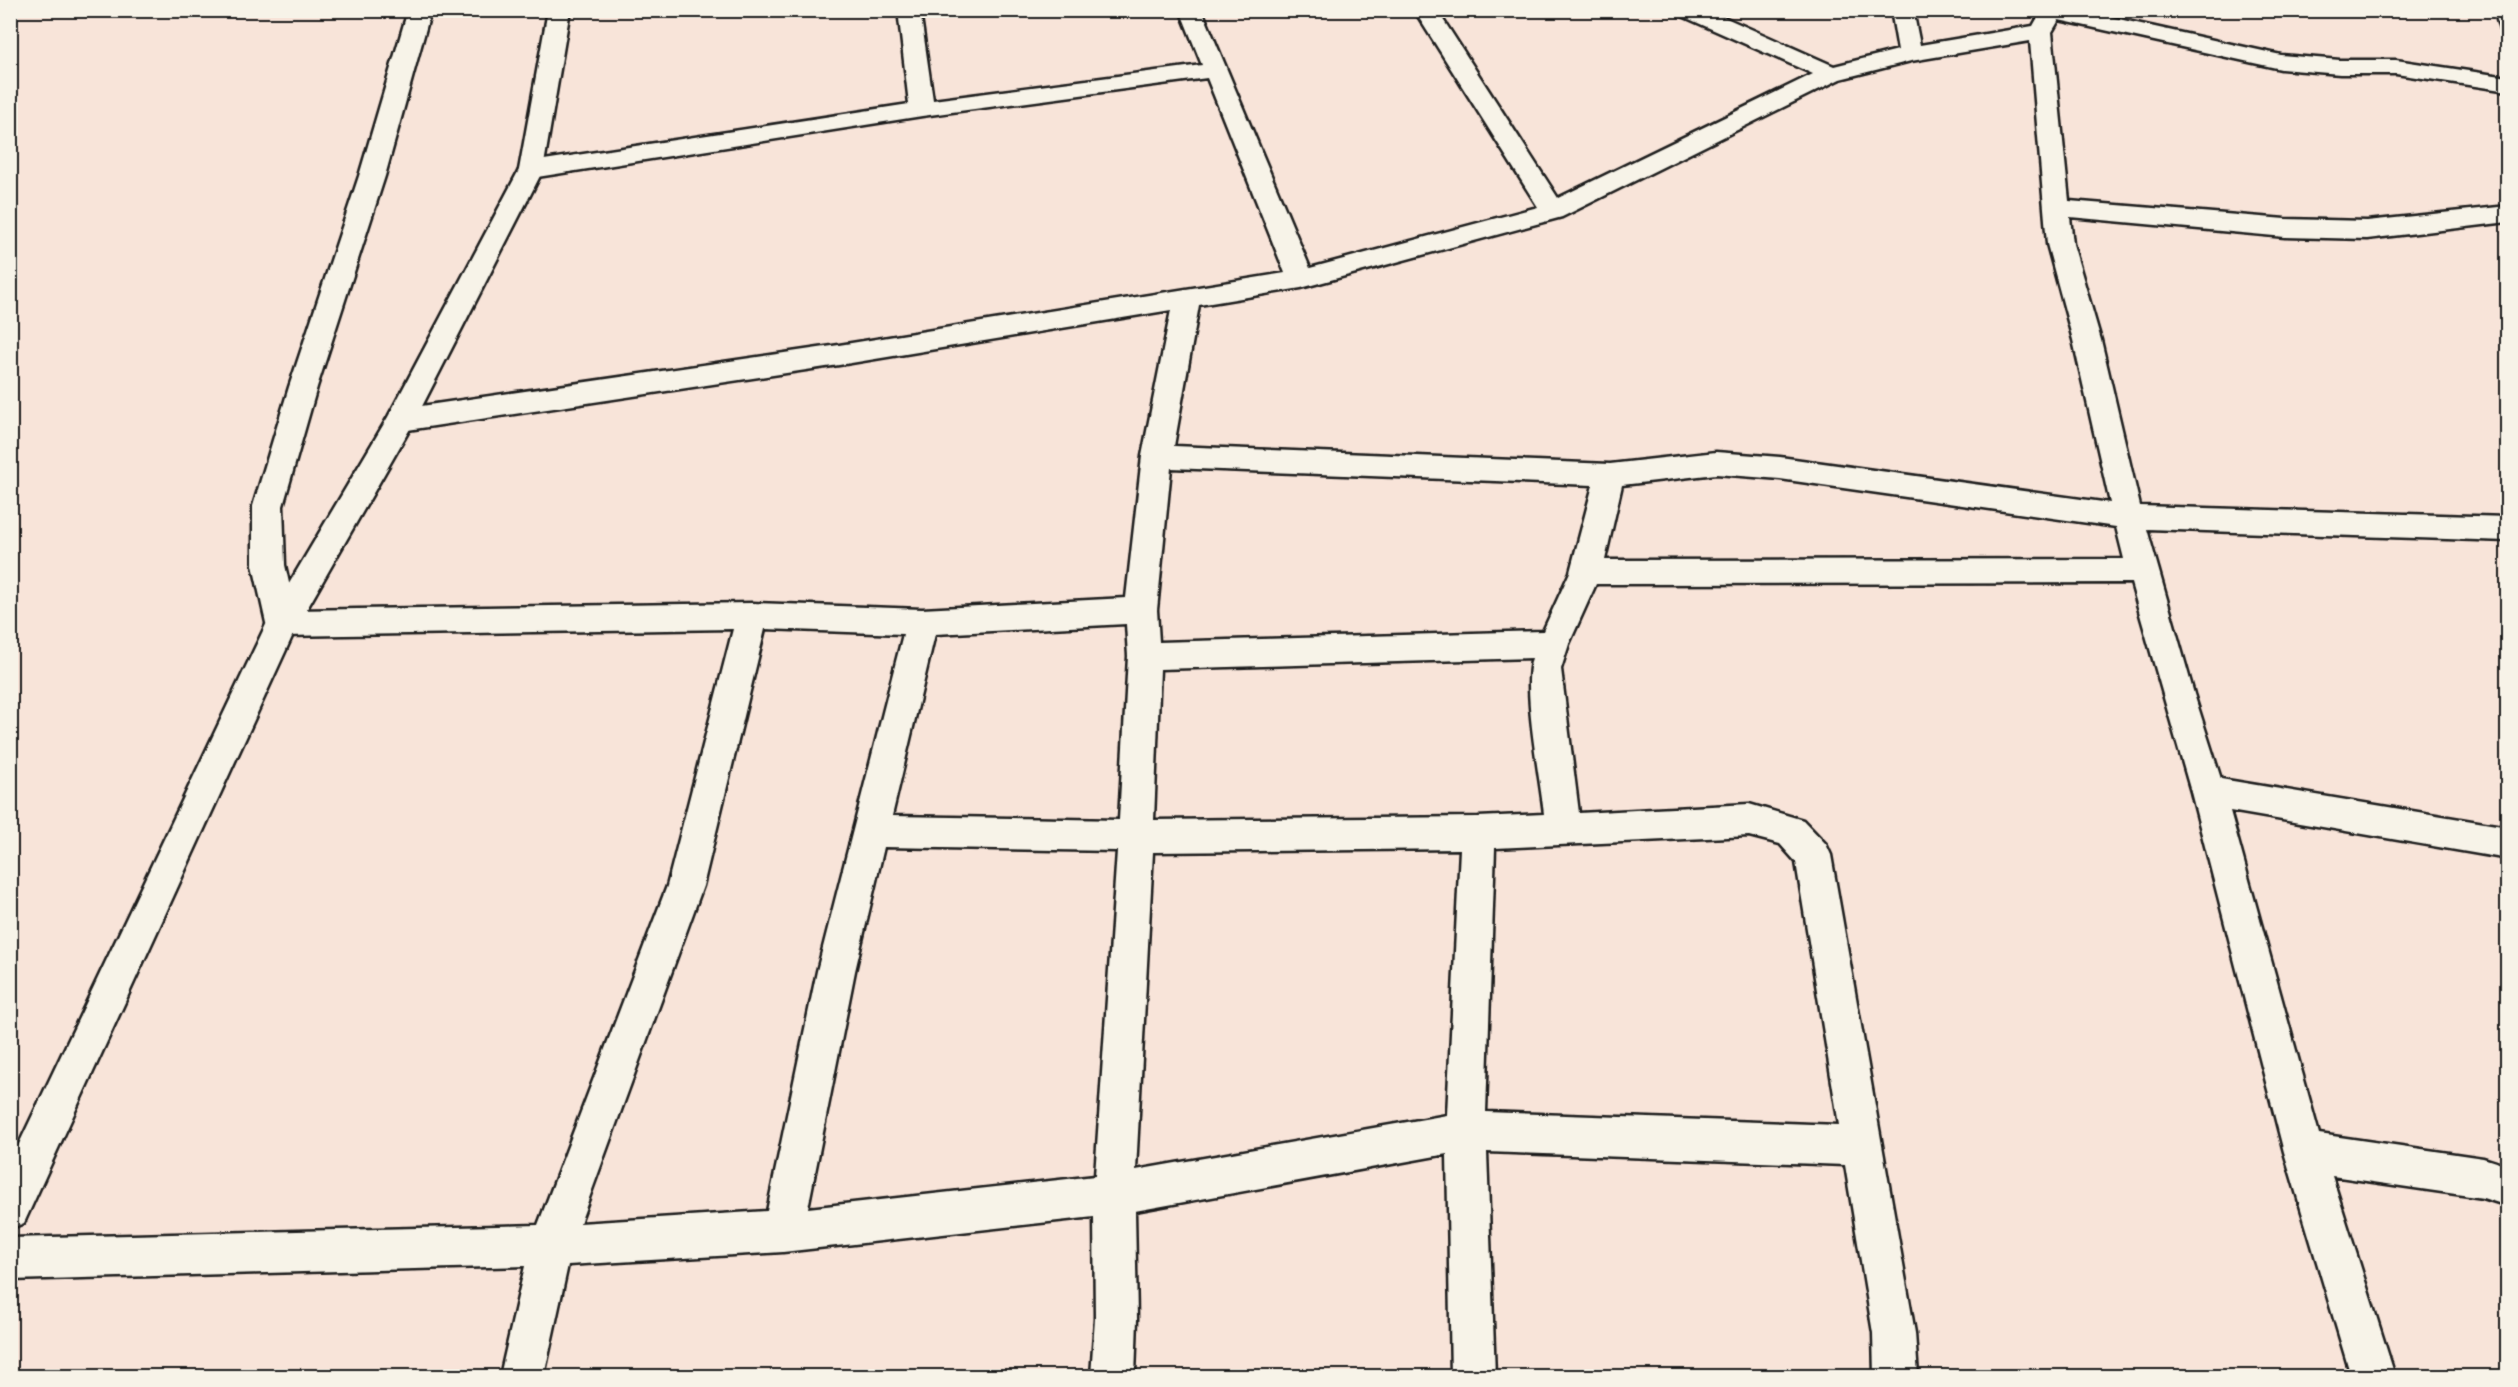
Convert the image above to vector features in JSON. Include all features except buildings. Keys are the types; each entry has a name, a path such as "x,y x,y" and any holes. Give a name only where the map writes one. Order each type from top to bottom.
{"street":[{"path":"282,623 269,565 268,507 303,387 372,176 414,22 420,10"},
{"path":"10,1209 282,623 400,420 531,170 559,10"},
{"path":"909,10 922,109"},
{"path":"1191,10 1301,279"},
{"path":"1425,10 1553,211"},
{"path":"1688,10 1832,74"},
{"path":"1902,10 1910,54"},
{"path":"2505,10 2508,25"},
{"path":"400,420 839,355 1301,279 1553,211 1832,74 2050,18 2281,62 2340,67 2396,67 2508,84"},
{"path":"2050,18 2060,244 2087,340 2142,571 2176,694 2208,792 2304,1152 2373,1377"},
{"path":"531,170 922,109 1214,70"},
{"path":"2058,208 2284,228 2367,230 2508,214"},
{"path":"1113,1377 1116,1319 1114,1194 1136,836 1144,656 1141,610 1157,456 1187,298"},
{"path":"1157,456 1610,475 1716,463 1780,468 2128,517 2508,529"},
{"path":"1563,827 1545,669 1553,644 1576,600 1586,572 1610,475"},
{"path":"1586,572 2142,571"},
{"path":"282,623 752,616 922,622 1141,610"},
{"path":"522,1377 551,1245 685,886 752,616"},
{"path":"783,1231 836,971 922,622"},
{"path":"1144,656 1553,644"},
{"path":"2208,792 2508,843"},
{"path":"870,831 1136,836 1478,832 1749,820 1791,831 1813,855 1894,1334 1896,1377"},
{"path":"1473,1377 1466,1131 1478,832"},
{"path":"10,1259 551,1245 783,1231 1114,1194 1466,1131 1863,1146"},
{"path":"2304,1152 2483,1178 2508,1186"}]}
